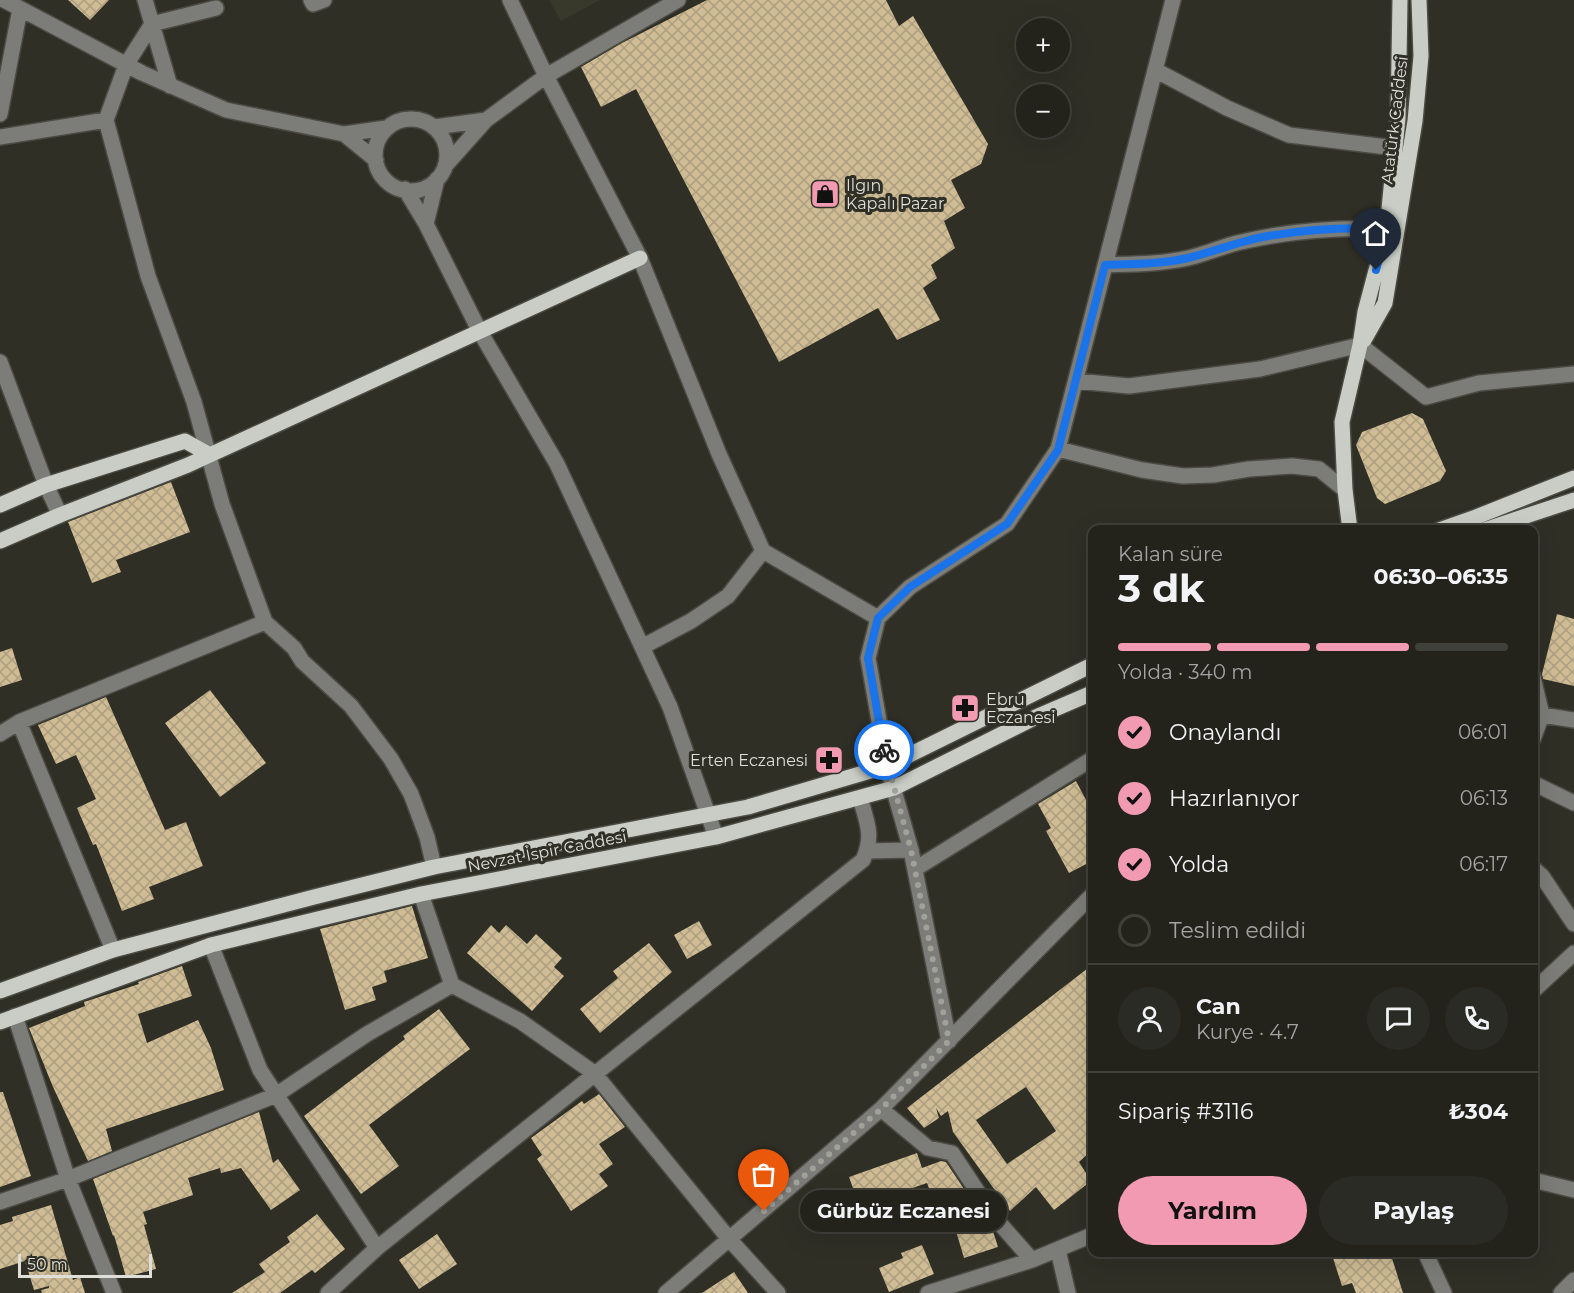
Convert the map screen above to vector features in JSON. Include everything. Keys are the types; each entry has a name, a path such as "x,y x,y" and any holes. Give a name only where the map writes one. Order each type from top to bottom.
{"main road":[{"name":"Atatürk Caddesi","path":"1349,525 1345,490 1342,422 1360,345 1365,312 1387,229 1400,73 1400,0"},
{"name":"Atatürk Caddesi","path":"1360,345 1385,303 1387,292 1415,120 1421,56 1419,0"},
{"path":"0,541 210,455 640,258"},
{"path":"0,505 46,485 185,441 210,455"},
{"path":"1453,525 1574,478"},
{"path":"1499,525 1574,500"},
{"name":"Nevzat İspir Caddesi","path":"0,991 113,950 434,867 709,816 748,807 887,766 1088,667"},
{"name":"Nevzat İspir Caddesi","path":"0,1022 211,945 421,894 716,837 894,788 1035,717 1088,695"}],"street":[{"path":"4,0 126,65 226,110 344,134 386,128 402,120 419,119 435,127 445,141 448,158 441,172 426,224"},
{"path":"145,0 170,86"},
{"path":"311,0 313,4 324,0"},
{"path":"510,0 546,76 640,258 719,454 763,551 878,618"},
{"path":"344,134 375,160 382,176 395,187 413,191 429,186 486,120 546,76 678,0"},
{"path":"949,1041 911,850 887,766 868,658 878,618 910,587 1007,524 1058,450 1173,0"},
{"path":"216,8 152,24 126,65 106,120 148,276 194,402 222,504 265,622 294,648 302,661 351,705 391,759 411,795 427,837 434,867"},
{"path":"0,114 20,9"},
{"path":"1155,70 1238,113 1289,135 1395,148"},
{"path":"0,137 106,120"},
{"path":"435,127 486,120"},
{"path":"375,160 377,143 386,128"},
{"path":"405,189 426,224 479,330 557,464 670,707 716,837"},
{"path":"1105,265 1155,263 1188,258 1238,242 1266,236 1331,229 1387,229"},
{"path":"1076,381 1129,386 1162,382 1260,369 1360,345 1426,397 1479,383 1574,374"},
{"path":"0,362 46,485 60,515"},
{"path":"1058,450 1142,470 1183,476 1292,466 1318,469 1345,490"},
{"path":"642,647 691,621 728,596 763,551"},
{"path":"0,734 19,722 265,622"},
{"path":"1538,698 1542,715 1538,726"},
{"path":"1542,715 1574,720"},
{"path":"19,722 113,950"},
{"path":"915,869 1088,761"},
{"path":"1538,785 1574,802"},
{"path":"328,1293 377,1248 863,860 870,842 869,827 860,798"},
{"path":"867,851 911,850"},
{"path":"1538,872 1574,924"},
{"path":"421,894 452,985 520,1022 594,1073 730,1240 778,1293"},
{"path":"666,1293 881,1109 1088,901"},
{"path":"211,945 260,1070 377,1248"},
{"path":"1538,986 1574,953"},
{"path":"0,1202 68,1179 276,1095 367,1034 452,985"},
{"path":"15,1016 68,1179 114,1293"},
{"path":"881,1109 928,1148 952,1153 995,1218 1032,1260"},
{"path":"1538,1181 1574,1190"},
{"path":"928,1293 1032,1260 1088,1237"},
{"path":"1058,1250 1068,1293"},
{"path":"1427,1257 1444,1293"},
{"path":"1561,1293 1574,1280"}],"shaded area":[{"path":"549,0 600,0 561,21"}],"building":[{"path":"68,0 109,0 90,20"},
{"name":"Ilgın Kapalı Pazar","path":"707,0 886,0 899,26 913,16 988,144 981,164 951,180 965,208 944,221 955,248 931,265 937,278 923,288 940,320 897,340 878,308 779,362 636,89 601,107 581,67 622,43"},
{"path":"1412,413 1423,419 1446,471 1440,481 1385,504 1377,498 1356,445 1362,432"},
{"path":"171,482 190,532 116,560 121,572 92,583 68,522"},
{"path":"1557,614 1574,619 1574,686 1543,679 1542,674"},
{"path":"12,648 22,680 0,687 0,652"},
{"path":"210,690 266,763 220,797 165,723"},
{"path":"106,697 165,830 186,822 203,866 149,887 154,899 122,911 96,844 93,845 77,808 96,799 76,755 56,764 38,725"},
{"path":"1076,781 1088,804 1088,863 1069,873 1046,831 1051,828 1038,804"},
{"path":"412,906 428,958 384,971 387,982 372,987 376,1000 345,1010 320,929"},
{"path":"699,921 712,945 687,959 674,935"},
{"path":"491,925 499,933 506,925 527,944 536,934 562,958 554,967 564,976 532,1011 467,953"},
{"path":"649,943 672,972 600,1033 580,1009 618,978 613,971"},
{"path":"182,966 192,996 138,1014 147,1043 198,1020 211,1048 224,1090 106,1129 112,1151 88,1161 53,1087 29,1028 85,1006 84,1002 139,984 138,982"},
{"path":"1088,968 1088,1154 1079,1162 1088,1176 1088,1183 1054,1210 1036,1187 1010,1211 953,1132 948,1111 941,1116 936,1108 939,1118 924,1128 907,1108","holes":["1026,1087 1056,1131 1007,1164 976,1120"]},
{"path":"439,1009 470,1049 369,1125 399,1166 361,1194 304,1116 405,1039 403,1036"},
{"path":"0,1092 3,1092 31,1176 0,1187"},
{"path":"599,1094 625,1127 599,1144 613,1164 599,1174 608,1186 571,1211 537,1159 542,1155 531,1138 582,1101 584,1104"},
{"path":"259,1112 273,1163 278,1159 300,1190 271,1210 241,1168 221,1173 220,1168 188,1178 193,1195 143,1212 147,1224 144,1225 156,1269 126,1277 114,1235 93,1179"},
{"path":"917,1153 922,1168 941,1161 946,1162 964,1189 977,1224 986,1222 993,1231 998,1247 964,1258 953,1221 943,1225 927,1183 884,1198 893,1225 869,1233 849,1177"},
{"path":"51,1205 73,1280 80,1277 85,1293 42,1293 41,1290 49,1286 34,1290 25,1261 0,1269 0,1225 13,1221 12,1217"},
{"path":"317,1214 345,1249 315,1273 312,1270 280,1293 232,1293 265,1272 259,1264 290,1242 287,1237"},
{"path":"437,1234 457,1264 419,1289 399,1260"},
{"path":"922,1245 934,1274 889,1292 879,1268 903,1258 901,1253"},
{"path":"1333,1257 1392,1257 1403,1293 1356,1293 1352,1283 1342,1286"},
{"path":"734,1272 748,1293 702,1293"}],"way so far":[{"path":"764,1211 881,1109 949,1041 911,850 884,750"}],"place":[{"name":"Ilgın Kapalı Pazar","path":"825,194"},
{"name":"Ebru Eczanesi","path":"965,708"},
{"name":"Erten Eczanesi","path":"829,760"},
{"name":"Gürbüz Eczanesi","path":"764,1211"}],"route":[{"path":"884,750 868,658 878,618 910,587 1007,524 1058,450 1105,265 1155,263 1188,258 1238,242 1266,236 1331,229 1387,229 1376,270"}]}
